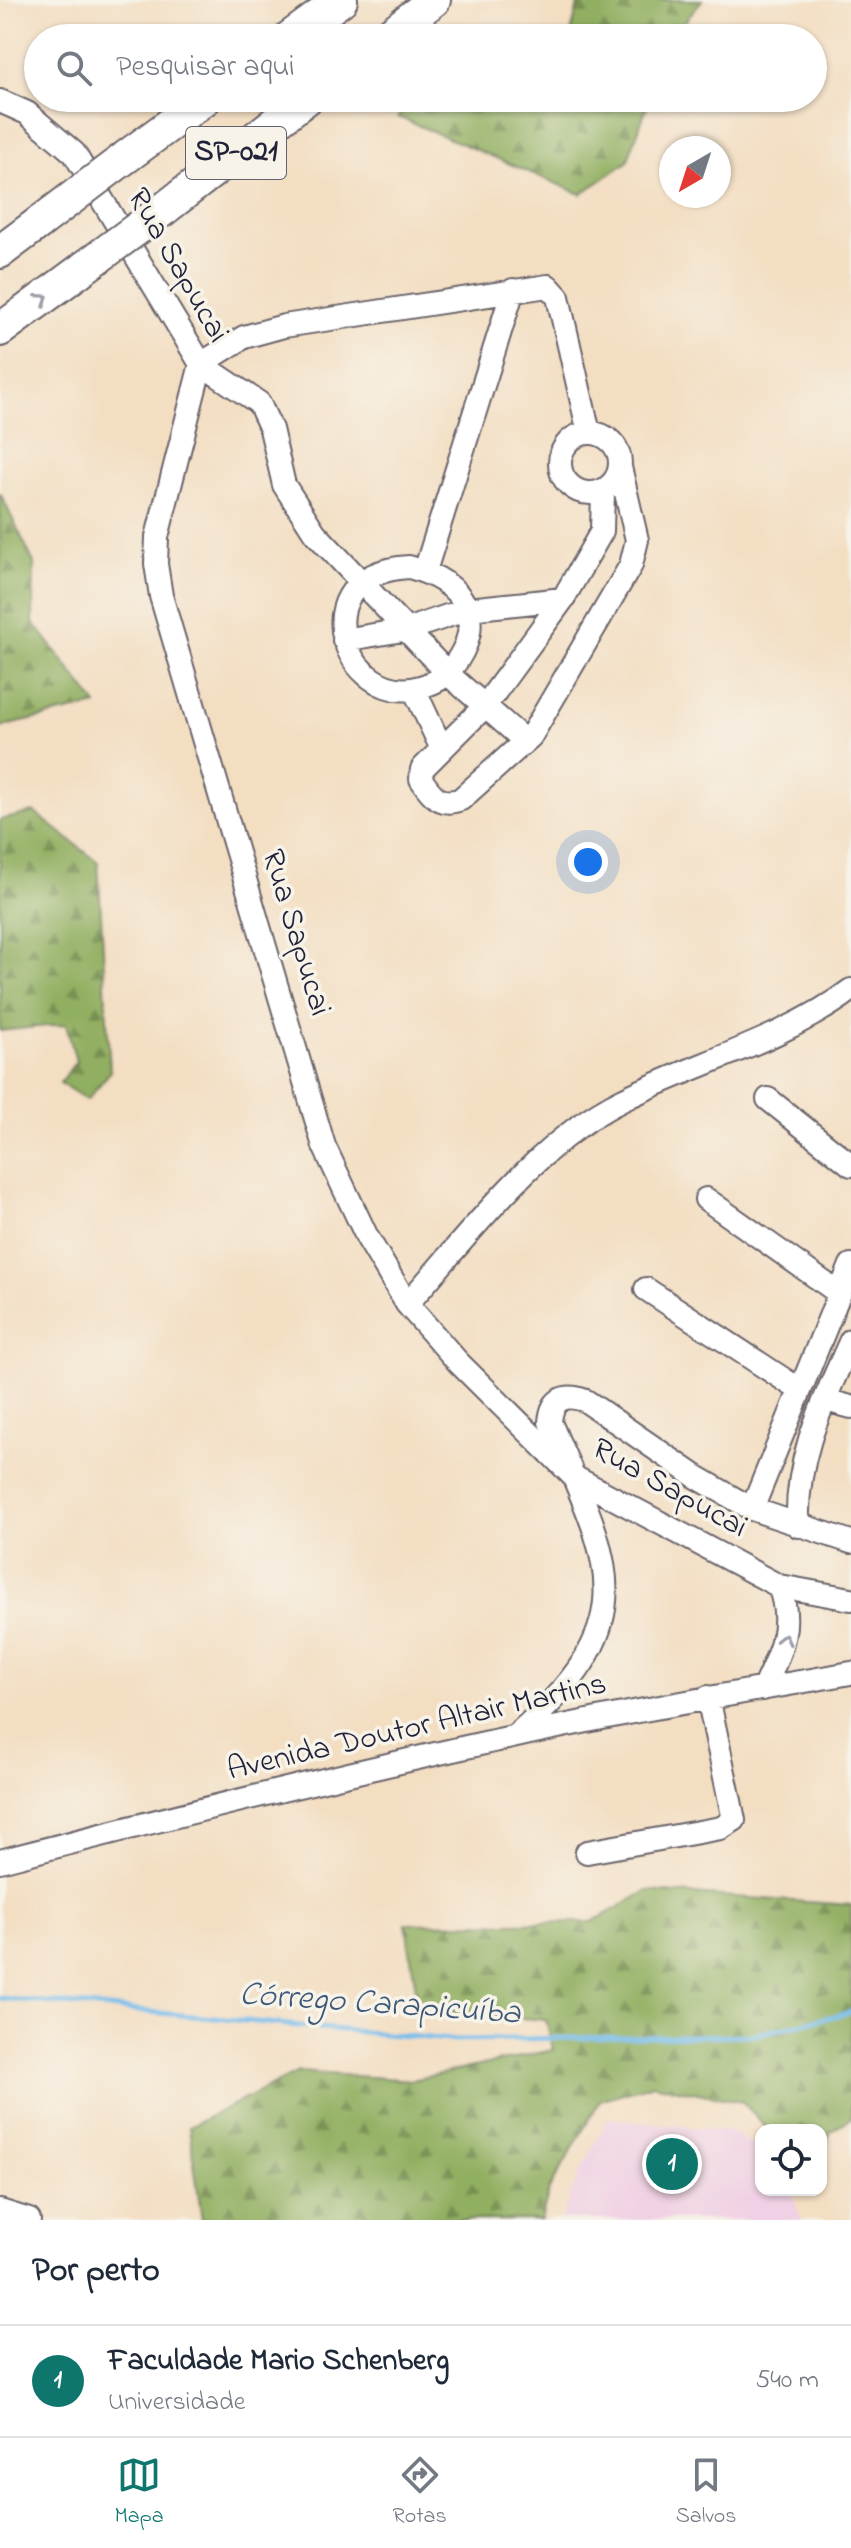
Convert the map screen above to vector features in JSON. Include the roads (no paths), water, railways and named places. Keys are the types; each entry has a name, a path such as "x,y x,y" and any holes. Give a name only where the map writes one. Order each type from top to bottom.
{"highway":[{"path":"308,24 341,0"},
{"path":"403,24 434,0"},
{"name":"SP-021","path":"0,252 187,112"},
{"name":"SP-021","path":"0,330 289,112"}],"street":[{"name":"Rua Sapucai","path":"0,101 24,112"},
{"name":"Rua Sapucai","path":"25,112 74,153 201,364 157,537 156,564 161,596 324,1146 367,1237 407,1304 458,1362 574,1477 779,1586 851,1599"},
{"path":"525,741 448,674 297,510 284,485 271,429 259,403 201,364 244,337 284,326 543,285 556,291 589,433"},
{"path":"425,571 513,290"},
{"path":"603,491 602,531 563,599 485,706 425,762 421,779 439,801 450,803 461,799 525,741 540,722 631,565 637,540 616,447 600,434 589,433 580,434 565,446 561,454 561,473 573,488 583,492 603,491 611,485 620,467"},
{"path":"395,568 425,571 458,591 468,609 469,635 465,649 448,674 414,689 376,681 356,663 344,640 345,608 360,581 395,568"},
{"path":"344,640 409,629 468,609 563,599"},
{"path":"414,689 441,747"},
{"path":"407,1304 525,1174 581,1125 620,1100 718,1059 851,990"},
{"path":"768,1099 851,1165"},
{"path":"706,1199 840,1294"},
{"path":"752,1509 851,1265"},
{"path":"646,1289 800,1390"},
{"path":"798,1526 798,1479 825,1400 851,1340"},
{"path":"514,1736 548,1707 578,1670 598,1635 606,1603 607,1573 598,1532 550,1422 551,1410 559,1399 570,1395 586,1401 695,1476 752,1509 851,1542"},
{"path":"825,1400 851,1407"},
{"path":"763,1689 781,1651 787,1628 787,1607 779,1586"},
{"name":"Avenida Doutor Altair Martins","path":"0,1861 284,1789 514,1736 708,1697 851,1673"},
{"path":"587,1852 721,1828 734,1820 708,1697"},
{"path":"0,2211 29,2220"}],"waterway":[{"name":"Córrego Carapicuíba","path":"0,1998 450,2040 753,2035 851,2012"}],"place":[{"name":"Faculdade Mario Schenberg","path":"672,2164"}]}
